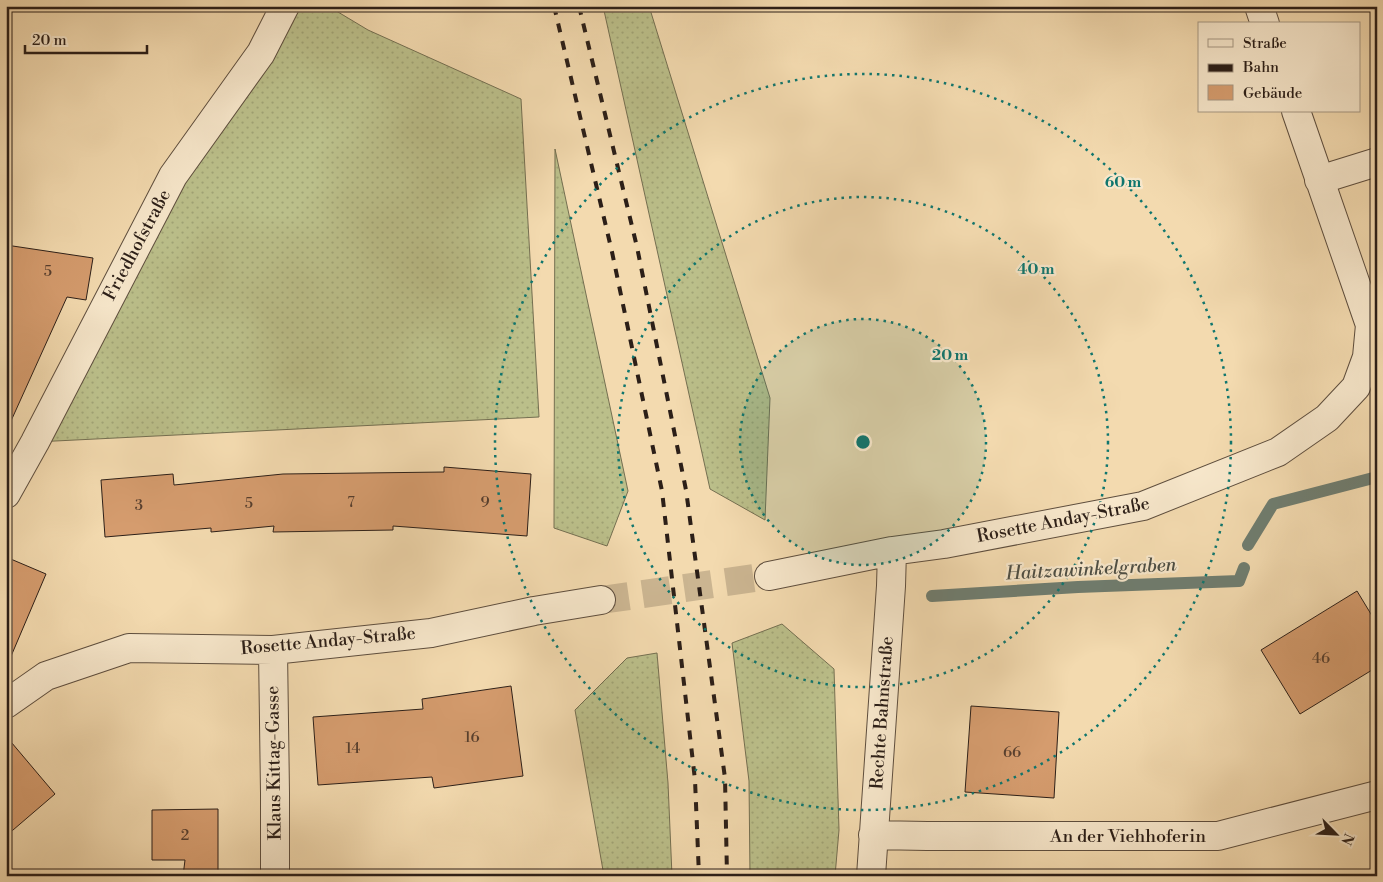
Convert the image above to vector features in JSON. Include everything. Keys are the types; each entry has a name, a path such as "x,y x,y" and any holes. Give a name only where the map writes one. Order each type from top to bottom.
{"street":[{"name":"Friedhofstraße","path":"6,494 173,176 261,52 285,6"},
{"path":"1259,6 1264,22"},
{"name":"Rosette Anday-Straße","path":"769,576 892,551 944,544 1144,506 1278,452 1327,418 1366,384 1370,325 1296,112"},
{"path":"1320,180 1377,162"},
{"name":"Rechte Bahnstraße","path":"870,876 892,551"},
{"name":"Rosette Anday-Straße","path":"6,704 46,676 129,648 273,650 431,633 534,611 600,600"},
{"name":"Klaus Kittag-Gasse","path":"273,650 276,793 275,876"},
{"name":"An der Viehhoferin","path":"873,835 1218,836 1377,795"}],"green space":[{"path":"297,6 328,6 368,30 521,99 539,417 35,442 173,176"},
{"path":"603,6 649,6 770,398 765,520 710,489"},
{"path":"555,149 628,491 607,546 554,528"},
{"path":"782,624 834,669 839,830 835,876 750,876 749,781 732,643"},
{"path":"657,653 668,783 672,876 604,876 575,710 627,658"}],"building":[{"path":"6,245 93,258 86,300 67,297 6,432"},
{"path":"444,467 531,474 527,536 393,526 393,530 273,532 274,526 211,532 211,528 105,537 101,480 173,474 174,485 283,474 444,472"},
{"path":"6,557 46,574 6,668"},
{"path":"1357,591 1377,624 1377,667 1300,714 1261,650"},
{"path":"511,686 523,776 434,788 432,777 318,785 313,717 423,709 422,699"},
{"path":"971,706 1059,712 1054,798 965,792"},
{"path":"6,736 55,794 6,836"},
{"path":"218,809 218,876 183,876 185,860 152,860 152,810"}],"waterway":[{"name":"Haitzawinkelgraben","path":"1248,545 1273,504 1377,477"},
{"name":"Haitzawinkelgraben","path":"932,596 1078,587 1239,581 1244,568"}],"tunnel":[{"path":"601,600 769,576"}],"railway":[{"path":"554,6 612,252 662,491 695,780 699,876"},
{"path":"579,6 637,247 686,490 725,778 727,876"}]}
